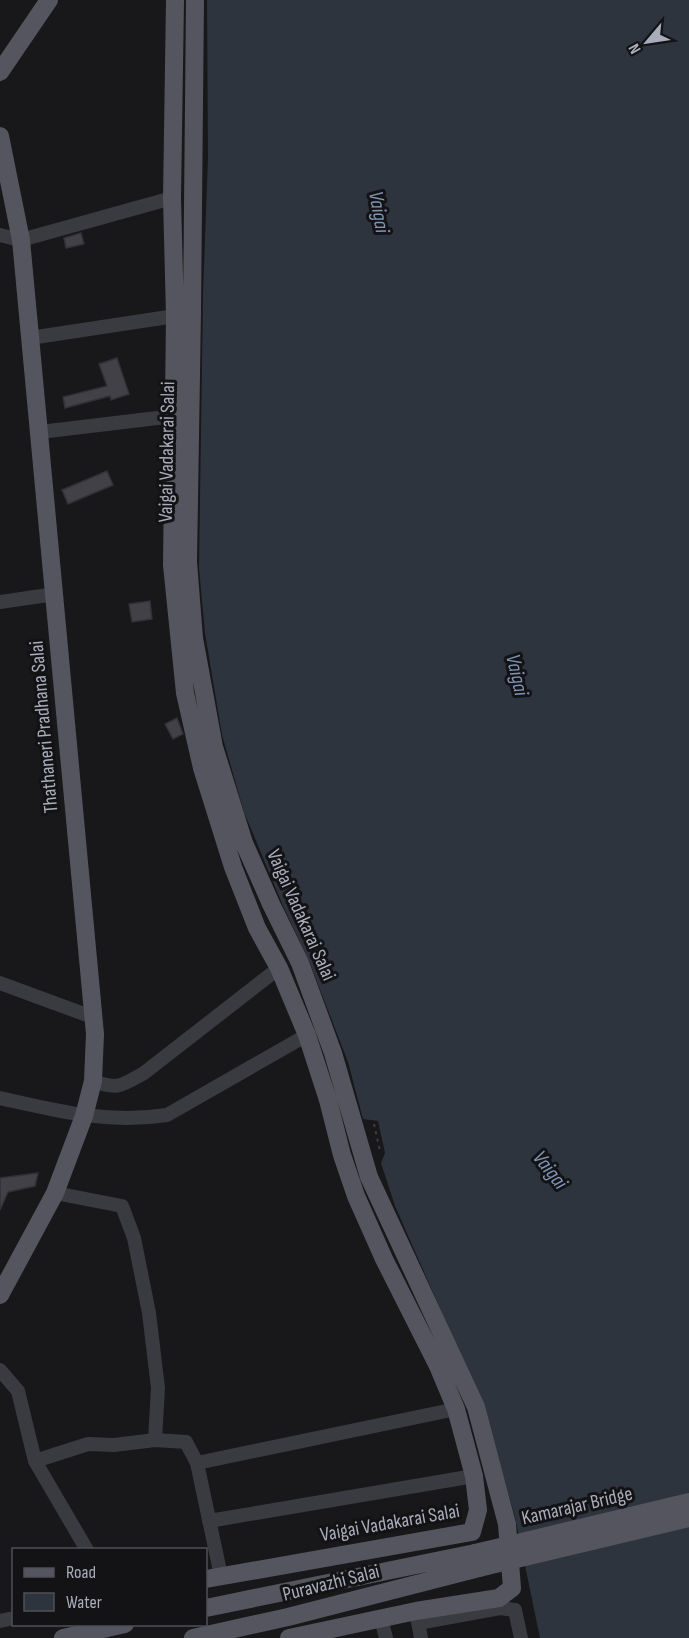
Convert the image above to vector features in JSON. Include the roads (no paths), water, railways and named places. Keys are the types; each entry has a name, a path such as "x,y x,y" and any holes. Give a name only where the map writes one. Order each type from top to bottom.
{"main road":[{"path":"2,61 49,0"},
{"name":"Vaigai Vadakarai Salai","path":"175,0 172,198 175,316 172,565 185,693 202,768 233,867 307,1035 328,1100 342,1155 364,1216 438,1366 456,1409 474,1476 478,1510 472,1532 213,1578"},
{"name":"Vaigai Vadakarai Salai","path":"195,0 188,562 194,638 214,747 244,843 300,963 333,1053 369,1177 476,1407 507,1524 512,1588 500,1598 417,1617 381,1618 288,1638"},
{"name":"Thathaneri Pradhana Salai","path":"0,136 21,240 94,1018 93,1081 84,1116 55,1193 5,1278 0,1295"},
{"name":"Kamarajar Bridge","path":"477,1561 689,1503"},
{"name":"Kamarajar Bridge","path":"477,1561 689,1518"},
{"name":"Puravazhi Salai","path":"207,1608 477,1561"},
{"name":"Puravazhi Salai","path":"193,1638 288,1617 477,1561"},
{"path":"63,1638 116,1629"}],"street":[{"path":"0,235 21,240 172,198"},
{"path":"30,338 175,316"},
{"path":"40,432 174,416"},
{"path":"0,602 55,594"},
{"path":"93,1081 110,1087 126,1083 144,1073 279,968"},
{"path":"0,983 94,1018"},
{"path":"0,1098 84,1116 142,1119 167,1115 307,1035"},
{"path":"55,1193 122,1206 134,1238 150,1324 158,1388 155,1440"},
{"path":"0,1370 18,1391 35,1461 86,1548"},
{"path":"197,1464 456,1409"},
{"path":"35,1461 88,1444 114,1445 155,1440 186,1442 197,1464 209,1521 213,1578"},
{"path":"209,1521 474,1476"},
{"path":"421,1638 417,1617 500,1608 515,1610 521,1638"},
{"path":"381,1618 386,1638"}],"water":[{"name":"Vaigai","path":"207,0 689,0 689,1638 540,1638 515,1517 484,1408 395,1206 381,1163 385,1153 378,1121 363,1119 348,1062 309,961 244,812 222,735 205,633 199,568 203,294 208,157"}]}
